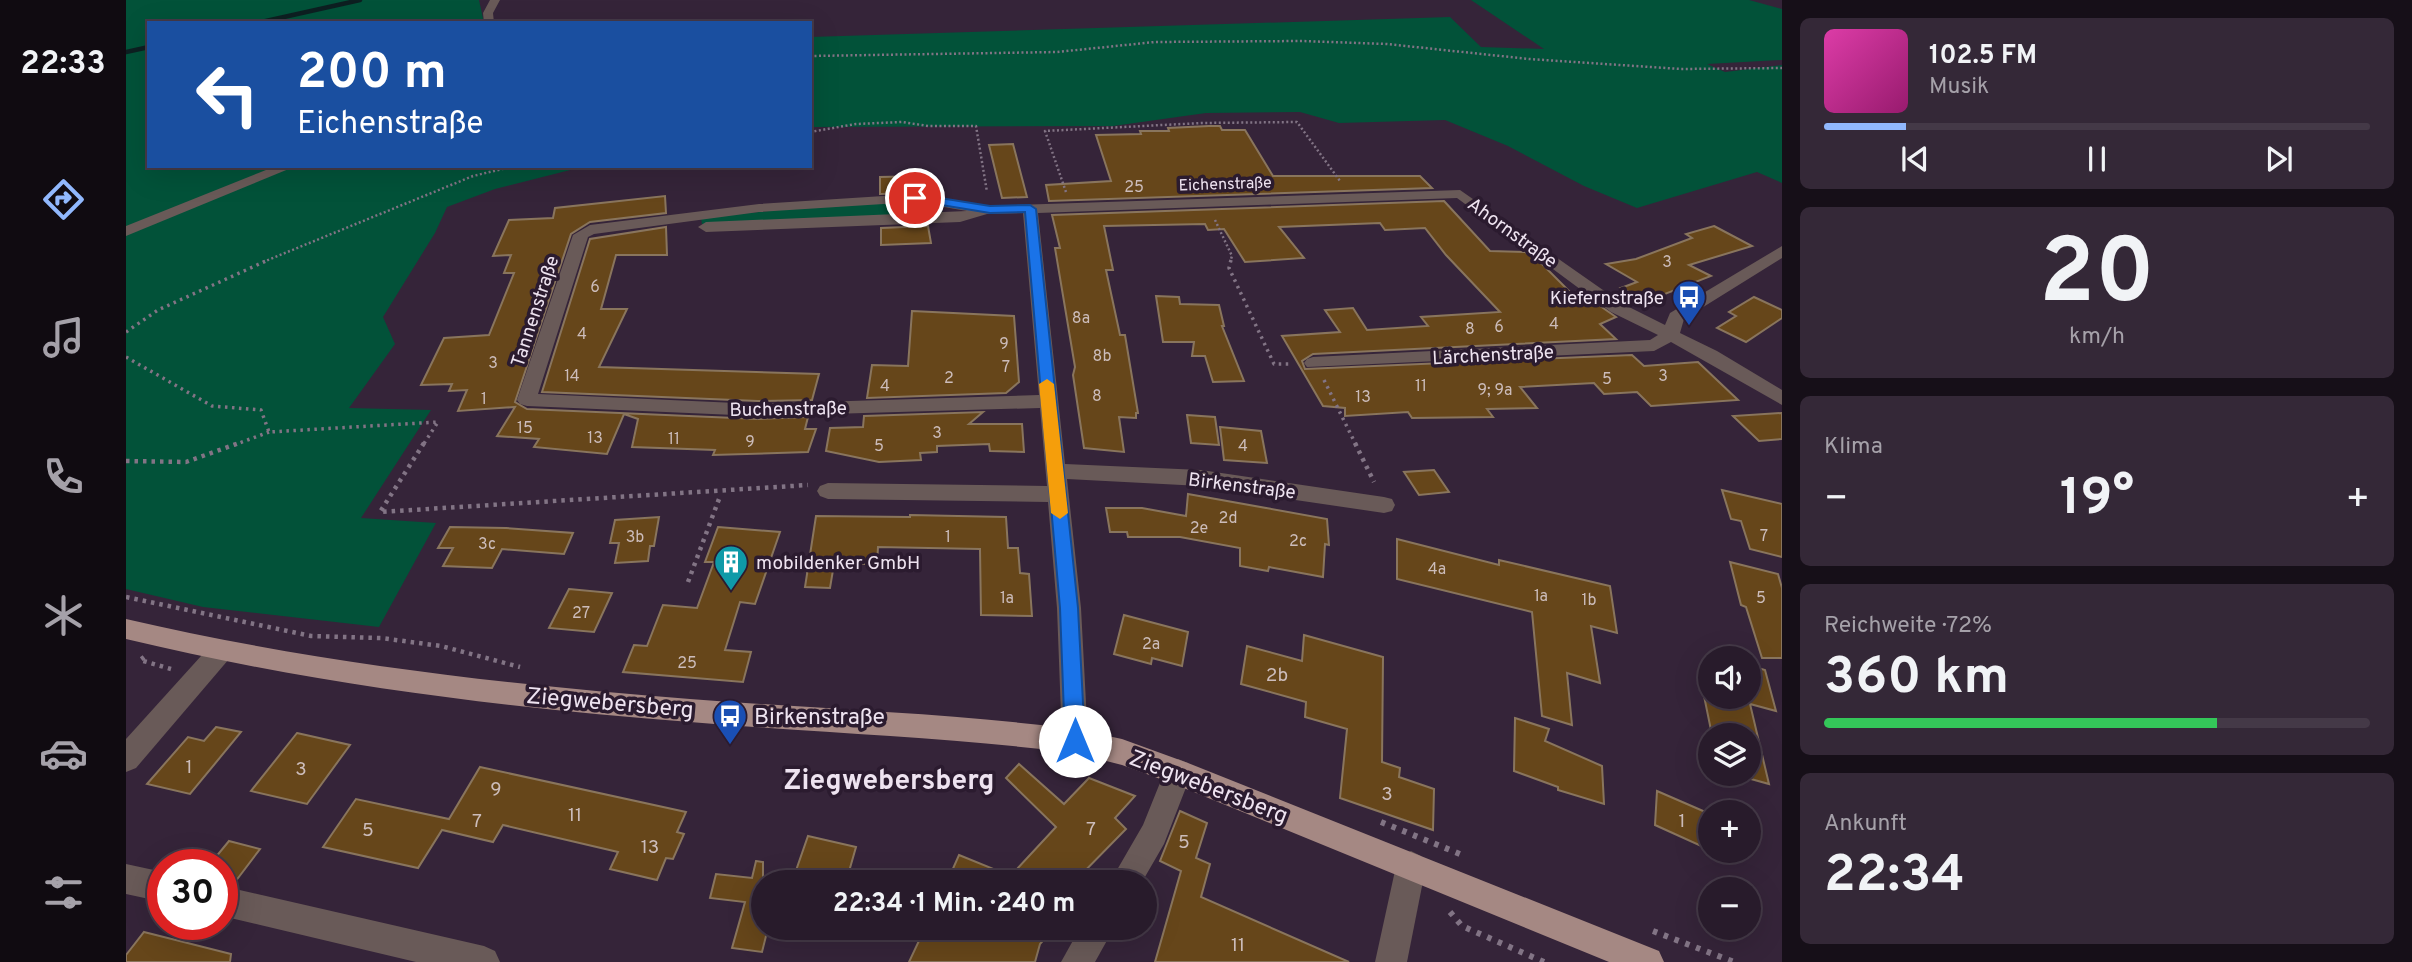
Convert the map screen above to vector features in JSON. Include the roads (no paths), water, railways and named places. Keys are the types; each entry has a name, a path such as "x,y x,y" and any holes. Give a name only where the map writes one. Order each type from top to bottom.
{"main road":[{"name":"Ziegwebersberg","path":"126,629 220,652 370,678 704,711 1075,741 1122,752 1178,772 1648,962"}],"street":[{"path":"489,21 488,13 495,0"},
{"path":"126,231 284,168"},
{"name":"Eichenstraße","path":"581,235 590,230 613,227 656,229 960,217 990,210 1071,205 1460,194"},
{"name":"Ahornstraße","path":"1460,194 1617,308 1722,362 1782,399"},
{"path":"1030,209 1069,608 1075,741"},
{"name":"Tannenstraße","path":"527,400 581,235"},
{"path":"1671,335 1676,317 1782,251"},
{"name":"Lärchenstraße","path":"1313,363 1654,345 1671,335"},
{"name":"Buchenstraße","path":"527,400 758,410 1048,401"},
{"name":"Birkenstraße","path":"828,491 1200,478 1384,505"},
{"path":"126,759 220,652"},
{"path":"1132,870 1154,834 1178,772"},
{"path":"1391,962 1410,866"},
{"path":"126,879 147,884"},
{"path":"238,905 484,962"},
{"path":"1077,962 1091,940"}],"waterway":[{"path":"266,21 360,0"},
{"path":"126,52 147,47"}],"place":[{"name":"Kiefernstraße","path":"1689,327"},
{"name":"mobildenker GmbH","path":"731,592"},
{"name":"Birkenstraße","path":"730,746"}],"district":[{"name":"Ziegwebersberg","path":"889,779"}]}
